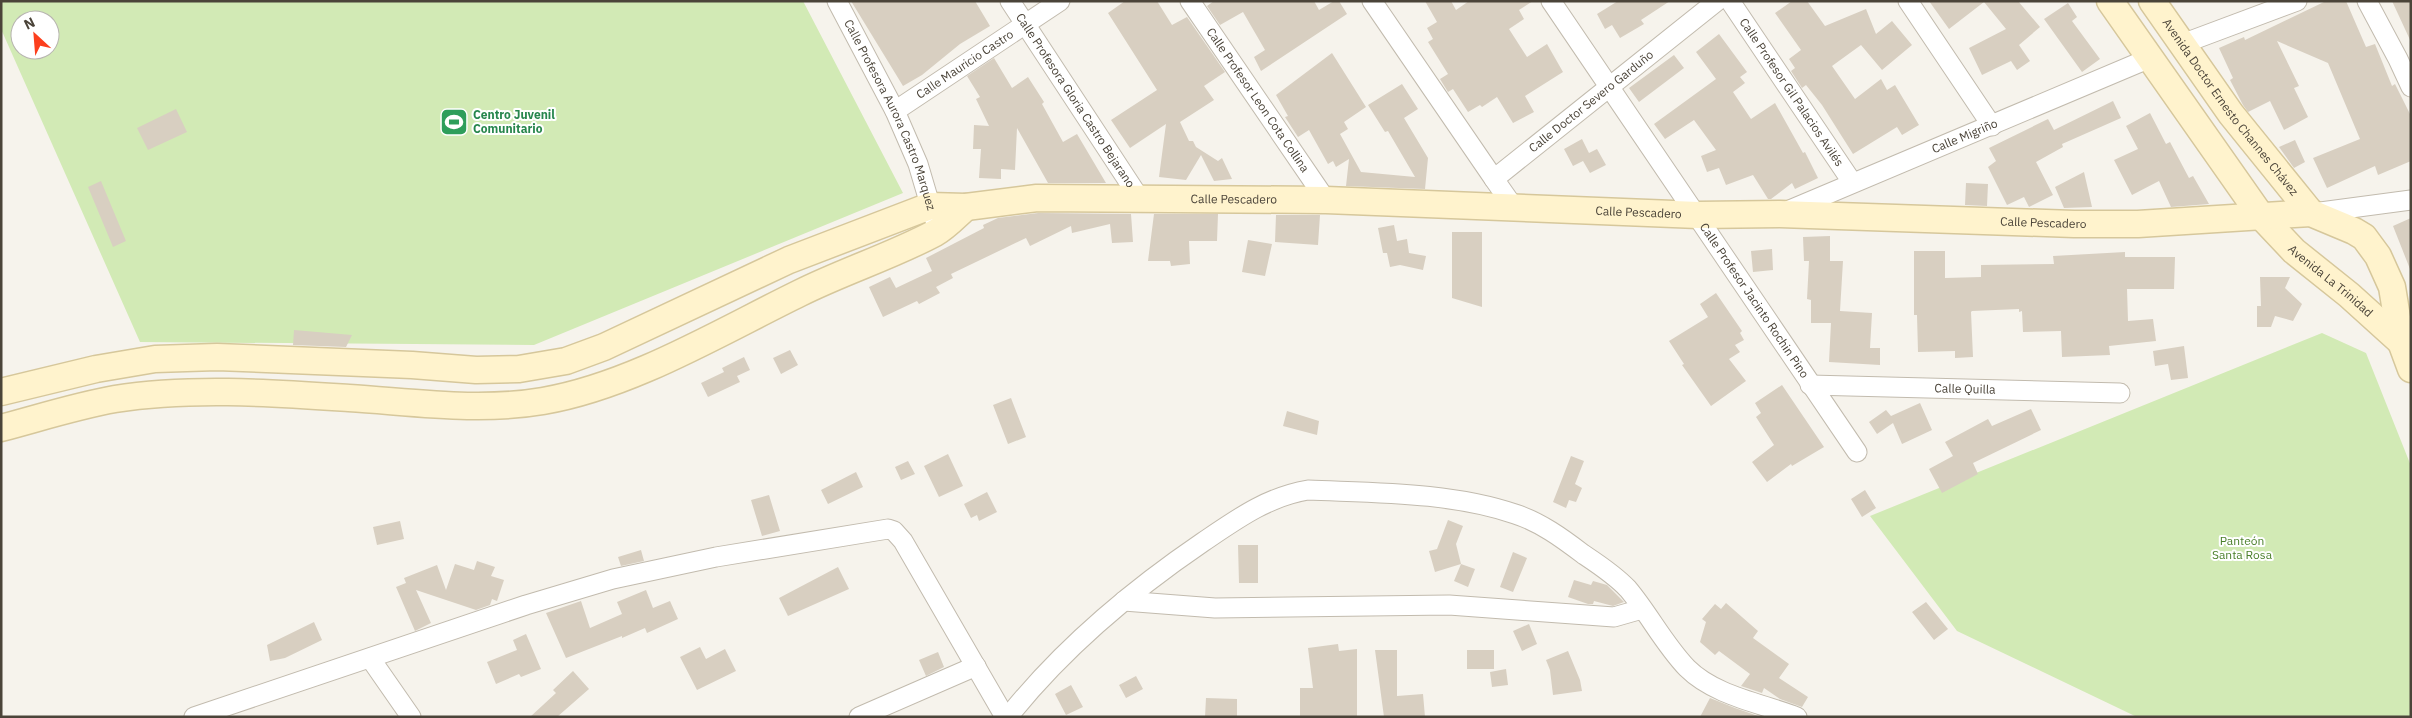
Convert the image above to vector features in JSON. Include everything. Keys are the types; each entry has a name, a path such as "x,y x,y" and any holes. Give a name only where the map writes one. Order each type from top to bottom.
{"street":[{"name":"Calle Profesora Aurora Castro Marquez","path":"837,1 895,111 918,164 937,232"},
{"name":"Calle Profesora Gloria Castro Bejarano","path":"1010,1 1140,199"},
{"name":"Calle Mauricio Castro","path":"895,111 1060,1"},
{"name":"Calle Profesor Leon Cota Collina","path":"1190,1 1326,200"},
{"path":"1372,1 1515,209"},
{"name":"Calle Profesor Jacinto Rochin Pino","path":"1551,1 1857,452"},
{"name":"Calle Doctor Severo Garduño","path":"1494,179 1717,1"},
{"name":"Calle Profesor Gil Palacios Avilés","path":"1730,1 1852,182"},
{"path":"1908,1 1992,126"},
{"path":"2110,1 2261,216"},
{"name":"Avenida Doctor Ernesto Channes Chávez","path":"2152,1 2252,142 2310,214"},
{"path":"2182,44 2297,1"},
{"path":"2367,1 2411,87"},
{"name":"Calle Migriño","path":"1780,214 1852,182 1992,126 2150,58"},
{"name":"Calle Pescadero","path":"930,206 966,207 1038,198 1326,200 1698,215 1780,214 2074,224 2138,224 2310,214"},
{"path":"2310,214 2411,200"},
{"path":"1,392 96,369 155,359 217,357 476,370 520,369 566,362 612,343 789,260 930,206"},
{"path":"1,428 80,406 118,399 158,395 255,394 350,398 442,405 492,405 541,402 594,390 654,365 808,289 937,232 966,207"},
{"name":"Avenida La Trinidad","path":"2310,214 2354,231 2370,244 2386,270 2392,287 2401,342 2411,369"},
{"name":"Avenida La Trinidad","path":"2261,216 2294,251 2350,295 2401,342"},
{"path":"350,398 355,363"},
{"name":"Calle Quilla","path":"1810,385 2120,393"},
{"path":"194,717 526,605 613,580 716,557 888,530 894,531 903,541 1007,717 1039,680 1079,640 1124,600 1170,565 1262,504 1292,493 1308,490 1420,494 1515,514 1555,533 1606,570 1627,589 1676,656 1702,679 1743,699 1797,717"},
{"path":"1124,600 1214,608 1449,605 1614,617 1642,609"},
{"path":"370,658 411,717"},
{"path":"859,717 976,666"}],"green space":[{"name":"Centro Juvenil Comunitario","path":"1,1 803,1 903,193 534,345 140,342 15,60 60,60 60,10 10,10 10,49 1,29"},
{"name":"Panteón Santa Rosa","path":"2322,333 2366,353 2411,466 2411,717 2137,717 1957,631 1870,516"}],"building":[{"path":"851,1 975,1 990,26 960,44 922,75 903,86"},
{"path":"1125,1 1157,1 1172,25 1187,17 1225,72 1204,86 1214,100 1180,122 1189,141 1193,141 1196,147 1218,161 1222,158 1232,179 1214,181 1201,155 1186,180 1159,177 1166,124 1130,148 1111,120 1157,90 1108,13"},
{"path":"1214,1 1314,1 1319,10 1334,1 1339,1 1347,14 1261,71 1254,57 1265,50 1243,12 1220,25 1207,6"},
{"path":"1425,1 1451,1 1456,10 1469,1 1533,1 1519,10 1524,19 1509,29 1527,57 1547,44 1563,72 1525,96 1534,112 1513,123 1497,97 1482,107 1480,105 1468,112 1453,89 1448,92 1440,79 1448,74 1428,42 1433,39 1427,28 1437,22"},
{"path":"1618,1 1670,1 1641,20 1644,24 1620,38 1612,25 1605,29 1597,14"},
{"path":"1792,1 1807,1 1825,26 1866,9 1876,34 1892,21 1912,45 1882,70 1861,45 1832,66 1855,99 1881,79 1887,90 1895,85 1919,125 1902,135 1897,127 1853,154 1822,105 1806,85 1802,88 1791,71 1795,68 1789,59 1801,50 1775,13"},
{"path":"1929,1 2018,1 2040,27 2019,45 2030,61 2017,70 2011,61 1982,75 1969,48 2006,29 1984,2 1949,29"},
{"path":"2326,1 2346,1 2366,47 2375,44 2392,86 2395,84 2411,116 2411,161 2378,175 2375,166 2327,188 2313,158 2360,139 2328,63 2277,41 2299,86 2294,88 2308,117 2284,130 2270,101 2248,112 2230,80 2233,78 2219,48 2244,37 2245,40"},
{"path":"2392,1 2411,1 2411,42"},
{"path":"2068,3 2077,17 2072,21 2100,59 2082,72 2044,19"},
{"path":"1719,34 1747,72 1740,77 1745,83 1733,92 1751,119 1775,103 1803,153 1805,152 1818,178 1795,189 1792,183 1771,199 1768,199 1753,175 1726,185 1719,168 1707,172 1701,156 1716,150 1694,120 1665,139 1654,124 1716,79 1696,52"},
{"path":"1332,53 1366,107 1344,122 1348,129 1340,134 1361,172 1415,177 1388,131 1385,132 1368,105 1402,84 1418,109 1404,118 1428,158 1425,189 1346,186 1349,159 1336,167 1333,161 1328,164 1309,130 1298,137 1285,117 1288,116 1276,95"},
{"path":"1674,55 1684,68 1639,102 1629,88"},
{"path":"994,58 1012,88 1028,77 1044,102 1042,104 1063,142 1077,134 1106,183 1048,183 1017,128 1015,170 1001,169 1001,179 979,178 981,149 973,149 974,125 989,126 976,99 980,97 967,76"},
{"path":"2113,101 2121,118 2062,144 2063,147 2036,162 2053,195 2029,207 2024,197 2007,205 1988,167 1996,161 1989,148 2048,119 2054,130"},
{"path":"176,109 187,132 148,150 137,128"},
{"path":"2150,113 2166,144 2170,142 2189,178 2193,176 2209,204 2171,207 2159,181 2132,195 2114,160 2138,149 2126,126"},
{"path":"1582,139 1589,153 1597,149 1606,165 1590,173 1583,161 1573,166 1564,149"},
{"path":"2295,140 2305,162 2294,168 2279,147"},
{"path":"2084,172 2092,207 2064,208 2055,187"},
{"path":"101,181 126,241 113,247 88,187"},
{"path":"1966,183 1988,184 1987,206 1965,205"},
{"path":"1038,213 1131,214 1133,242 1112,243 1110,224 1072,233 1071,226 1030,246 1026,238 951,274 953,278 936,287 940,293 919,304 917,301 883,317 869,287 890,277 896,288 932,271 926,258 984,228 983,225 998,218"},
{"path":"1154,214 1218,214 1217,241 1189,241 1190,264 1171,266 1170,261 1148,261"},
{"path":"1276,215 1320,215 1318,245 1275,242"},
{"path":"2411,218 2411,269 2410,269 2393,226"},
{"path":"1394,225 1397,241 1407,239 1409,253 1426,256 1423,270 1400,265 1390,267 1387,253 1383,253 1378,228"},
{"path":"1452,232 1482,232 1482,307 1452,298"},
{"path":"1830,236 1830,261 1843,261 1840,311 1872,313 1870,348 1880,348 1880,365 1829,362 1831,323 1811,323 1811,300 1807,299 1809,261 1804,261 1803,237"},
{"path":"1248,240 1272,244 1265,276 1242,272"},
{"path":"1772,249 1773,270 1753,272 1751,251"},
{"path":"1914,251 1945,251 1945,278 1981,277 1981,265 2054,264 2053,256 2125,252 2125,257 2175,257 2174,289 2127,289 2128,321 2153,319 2156,341 2109,346 2110,355 2062,357 2061,331 2023,332 2022,311 2019,312 2019,309 1972,311 1973,357 1955,358 1955,351 1918,352 1917,315 1914,315"},
{"path":"2260,277 2290,277 2285,288 2302,304 2293,321 2275,316 2271,327 2257,327 2257,306 2261,306"},
{"path":"1716,293 1742,331 1740,333 1744,340 1735,345 1740,352 1729,359 1746,381 1711,406 1682,365 1684,364 1669,341 1708,317 1700,304"},
{"path":"294,330 352,335 346,347 293,345"},
{"path":"2184,346 2188,378 2171,380 2168,364 2155,366 2153,351"},
{"path":"790,350 798,365 781,374 773,358"},
{"path":"744,357 750,370 737,376 740,382 708,397 701,383 724,372 722,368"},
{"path":"1782,385 1824,447 1792,466 1791,464 1767,482 1752,462 1774,445 1756,417 1761,413 1755,403"},
{"path":"1011,398 1026,437 1008,444 993,405"},
{"path":"1920,403 1932,430 1902,444 1893,423 1877,434 1869,422 1886,410 1891,416"},
{"path":"2031,409 2041,430 1973,463 1978,474 1942,493 1929,469 1953,456 1945,442 1988,419 1992,426"},
{"path":"1287,411 1319,421 1317,435 1283,426"},
{"path":"948,454 963,486 939,497 924,466"},
{"path":"1571,456 1584,461 1575,484 1582,488 1576,502 1569,500 1566,508 1553,502"},
{"path":"908,461 915,474 901,480 895,467"},
{"path":"856,472 863,487 828,504 821,490"},
{"path":"1865,490 1876,508 1862,517 1851,499"},
{"path":"987,492 997,512 979,521 977,515 971,518 964,504"},
{"path":"769,495 780,531 762,536 751,500"},
{"path":"1448,520 1463,526 1456,544 1461,564 1435,572 1429,551 1437,549"},
{"path":"400,521 404,539 377,545 373,527"},
{"path":"1238,545 1258,545 1258,583 1239,583"},
{"path":"641,550 644,561 621,566 618,557"},
{"path":"1513,552 1527,558 1513,592 1500,587"},
{"path":"477,561 495,567 491,576 504,580 497,601 492,599 490,605 476,610 416,590 431,623 415,631 396,587 406,583 404,578 437,565 446,590 455,564 474,570"},
{"path":"1461,564 1475,569 1468,587 1454,581"},
{"path":"838,567 849,589 788,616 779,598"},
{"path":"1574,580 1591,585 1593,581 1607,585 1624,602 1613,606 1594,601 1593,604 1588,604 1568,597"},
{"path":"646,590 653,608 670,601 678,619 647,633 645,628 566,658 546,613 581,601 590,628 622,614 617,602"},
{"path":"1926,602 1948,629 1934,640 1912,612"},
{"path":"1726,603 1758,631 1753,638 1789,664 1779,678 1808,697 1802,707 1780,699 1764,688 1762,693 1741,686 1750,674 1719,651 1715,655 1700,642 1706,622 1702,619 1715,604 1721,609"},
{"path":"314,622 322,640 285,658 270,661 267,645"},
{"path":"1529,624 1537,644 1522,651 1513,631"},
{"path":"526,634 541,669 521,677 519,674 496,684 487,662 517,650 513,640"},
{"path":"1338,644 1339,651 1357,649 1357,717 1300,716 1300,688 1313,688 1308,648"},
{"path":"700,647 706,659 725,649 736,671 697,690 680,657"},
{"path":"1375,650 1397,650 1397,696 1423,694 1425,717 1384,717"},
{"path":"1467,650 1494,650 1494,669 1467,669"},
{"path":"1568,651 1580,680 1582,691 1553,695 1550,670 1546,660"},
{"path":"938,652 944,667 926,676 919,660"},
{"path":"1506,669 1508,685 1492,687 1490,672"},
{"path":"573,671 589,689 557,717 530,717 556,693 553,690"},
{"path":"1136,676 1143,689 1126,698 1119,685"},
{"path":"1071,685 1083,707 1066,715 1055,694"},
{"path":"1206,698 1237,699 1237,717 1205,717"},
{"path":"1710,698 1735,708 1761,717 1700,717"}],"place":[{"name":"Centro Juvenil Comunitario","path":"454,122"}]}
